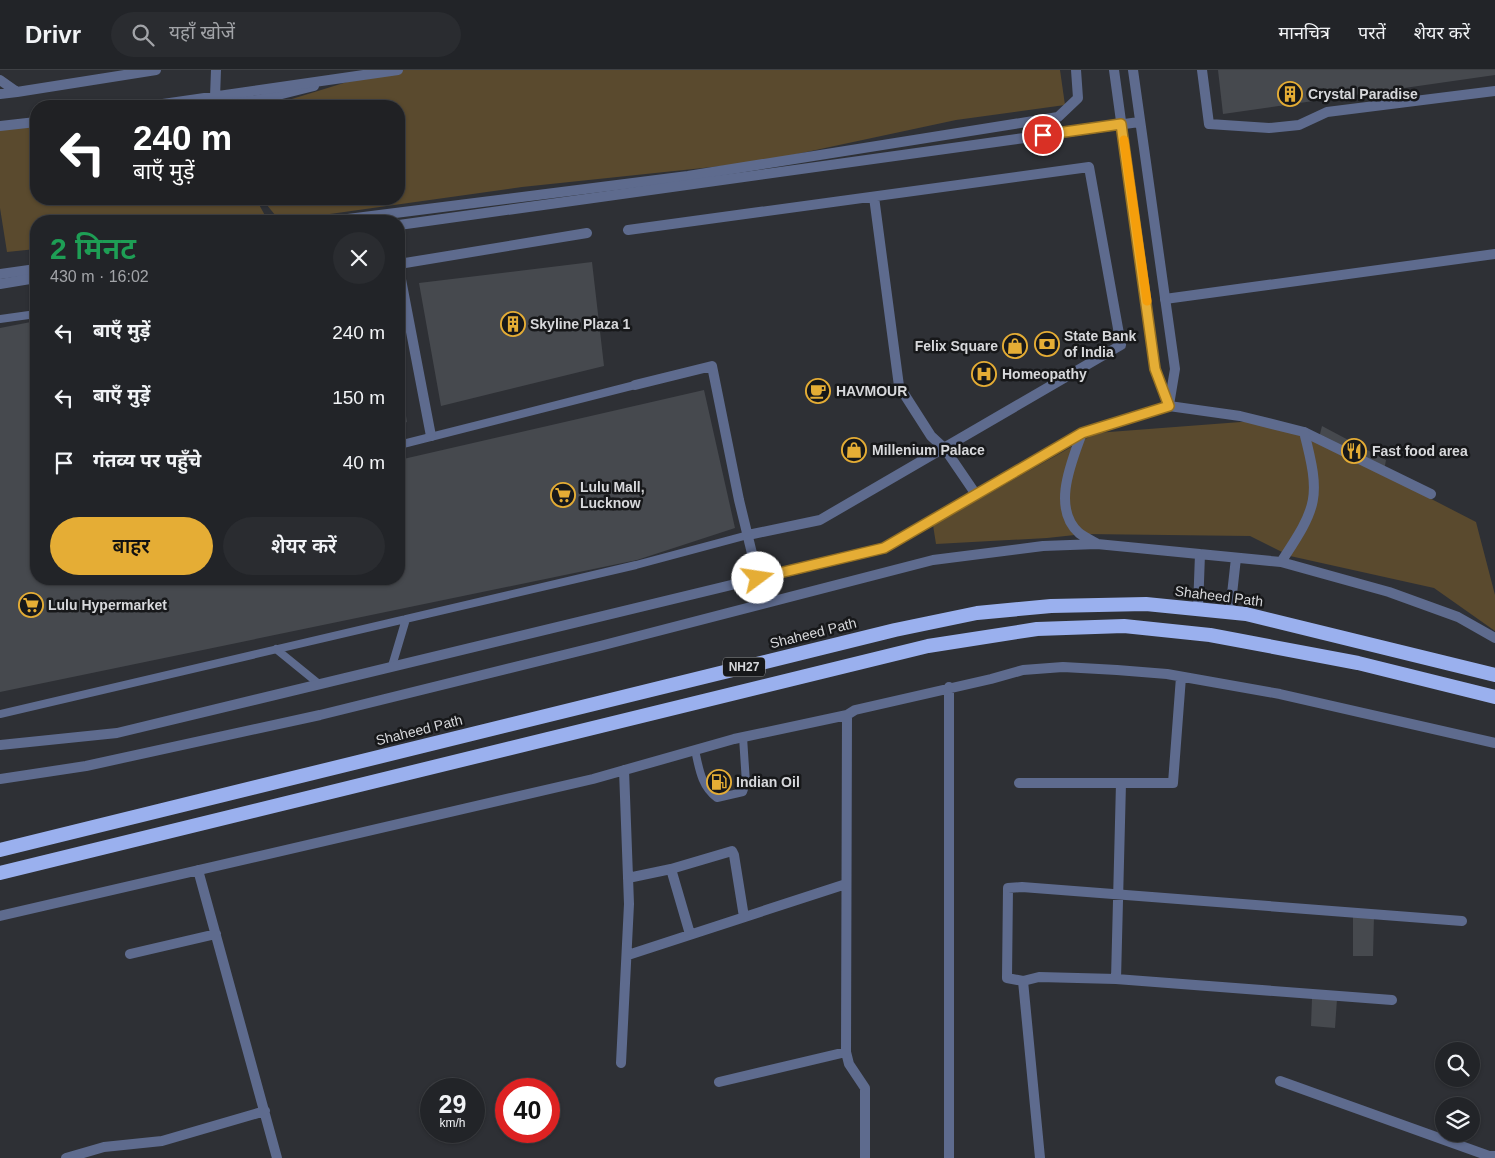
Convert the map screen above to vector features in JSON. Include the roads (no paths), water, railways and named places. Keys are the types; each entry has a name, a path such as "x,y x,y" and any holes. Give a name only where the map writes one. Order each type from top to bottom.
{"highway":[{"name":"Shaheed Path","path":"0,850 904,628 978,614 1051,606 1146,604 1230,612 1246,614 1495,675"},
{"name":"NH27","path":"0,873 928,646 1037,629 1124,626 1210,635 1358,663 1495,697"}],"street":[{"path":"0,94 156,70"},
{"path":"215,97 216,70"},
{"path":"258,100 376,70"},
{"path":"193,100 398,70"},
{"path":"379,215 688,176 1058,117 1078,98 1076,70"},
{"path":"1114,70 1155,369 1169,406"},
{"path":"1133,70 1175,369 1169,406"},
{"path":"1202,70 1209,124 1269,128 1299,125 1327,112 1495,91"},
{"path":"0,80 17,92"},
{"path":"405,224 1139,122"},
{"path":"0,126 30,123"},
{"path":"0,126 30,126"},
{"path":"628,230 1089,167 1121,345 820,520 748,535"},
{"path":"874,197 899,386 931,436 945,449 974,493"},
{"path":"405,263 587,234"},
{"path":"1165,299 1495,254"},
{"path":"0,274 30,270"},
{"path":"0,284 30,279"},
{"path":"405,299 432,436"},
{"path":"635,385 712,366 758,578"},
{"path":"0,745 118,732 884,548 974,493 1082,433 1169,406 1240,416 1304,432 1431,494"},
{"path":"1281,562 1303,529 1315,502 1315,481 1304,432"},
{"path":"1082,433 1069,469 1065,500 1068,515 1078,532 1097,544"},
{"path":"0,779 86,766 320,715 600,646 933,560 1043,546 1097,544 1281,562 1389,592 1458,617 1495,638"},
{"path":"1198,609 1200,554"},
{"path":"1230,612 1236,558"},
{"path":"0,916 624,770 743,737 847,715 855,710 1023,670 1063,667 1117,670 1181,677 1280,694 1495,743"},
{"path":"1019,783 1173,784 1181,677"},
{"path":"948,1158 949,687"},
{"path":"847,715 846,1052 849,1064 865,1088 865,1158"},
{"path":"621,1063 628,955 628,878 624,770"},
{"path":"1116,979 1121,783"},
{"path":"628,878 671,869 732,851 744,917"},
{"path":"671,869 690,934"},
{"path":"198,870 277,1158"},
{"path":"628,955 846,884"},
{"path":"1392,1000 1116,979 1039,977 1023,981 1007,978 1008,888 1022,887 1462,921"},
{"path":"130,954 216,934"},
{"path":"1023,981 1040,1158"},
{"path":"718,1082 846,1052"},
{"path":"1280,1081 1489,1156 1495,1156"},
{"path":"66,1158 104,1147 162,1141 265,1111"}],"lane":[{"path":"0,320 30,315"},
{"path":"405,443 635,385"},
{"path":"0,714 636,565 748,535"},
{"path":"392,666 406,619"},
{"path":"276,649 318,684"},
{"path":"695,750 702,779 708,791 717,798 736,795 743,792 746,783 743,737"}],"place":[{"name":"Crystal Paradise","path":"1290,94"},
{"name":"Skyline Plaza 1","path":"513,324"},
{"name":"State Bank of India","path":"1047,344"},
{"name":"Felix Square","path":"1015,346"},
{"name":"Homeopathy","path":"984,374"},
{"name":"HAVMOUR","path":"818,391"},
{"name":"Millenium Palace","path":"854,450"},
{"name":"Fast food area","path":"1354,451"},
{"name":"Lulu Mall, Lucknow","path":"563,495"},
{"name":"Lulu Hypermarket","path":"31,605"},
{"name":"Indian Oil","path":"719,782"}]}
